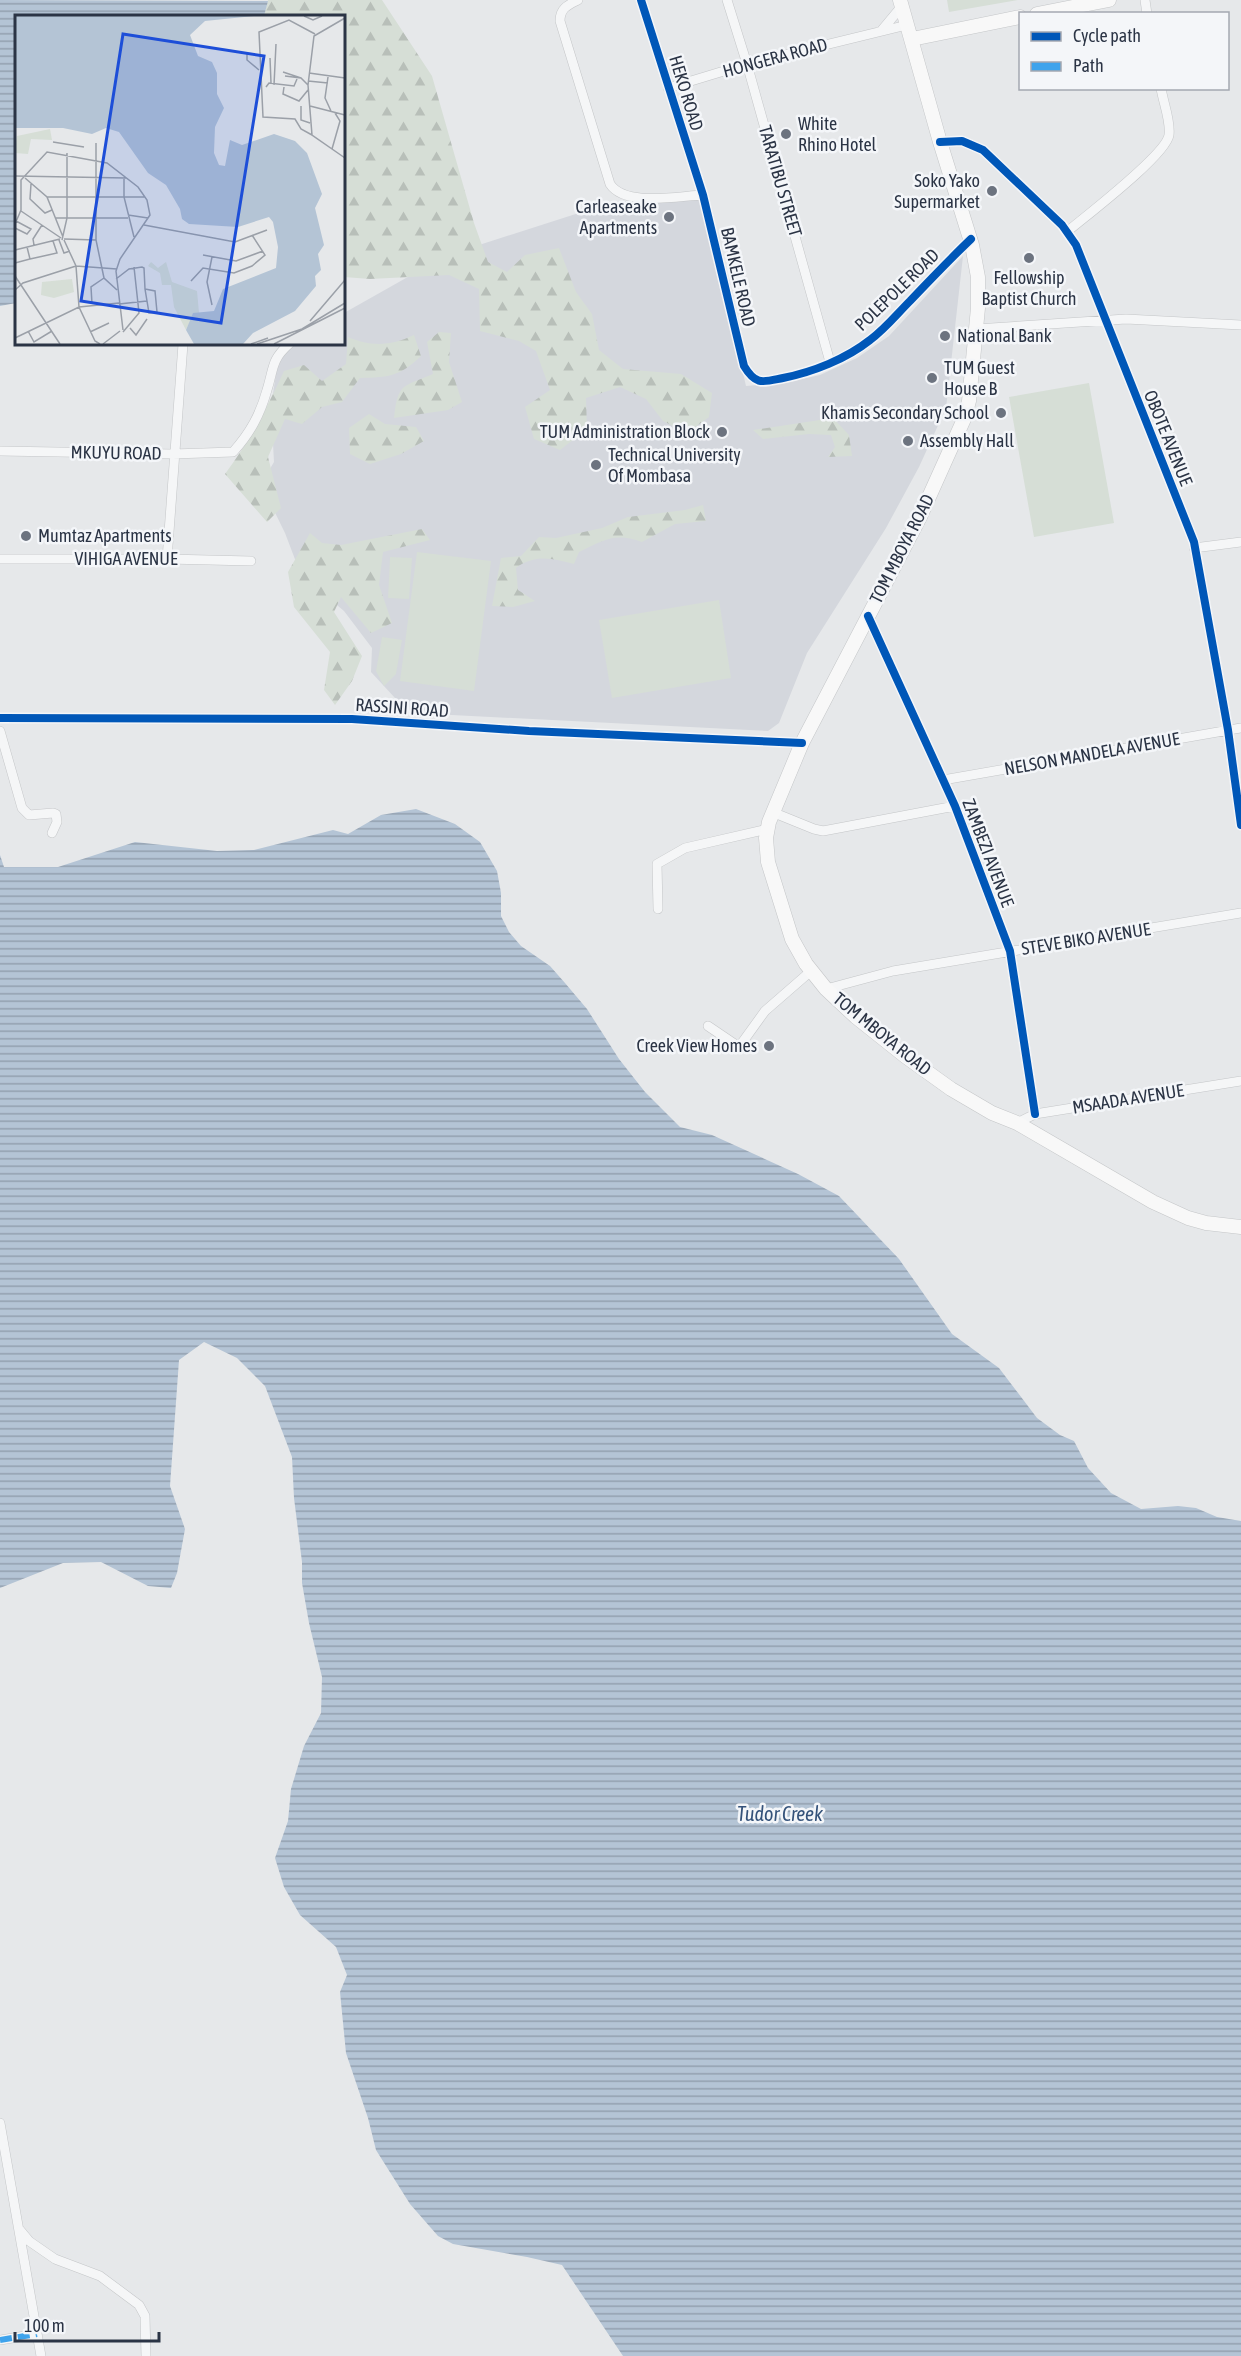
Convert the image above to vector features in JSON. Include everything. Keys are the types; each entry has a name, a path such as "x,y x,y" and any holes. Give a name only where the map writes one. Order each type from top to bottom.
{"main road":[{"path":"1047,12 1109,0"},
{"name":"TOM MBOYA ROAD","path":"901,3 940,142 971,239 978,277 969,401 964,419 920,517 802,743 772,812 768,829 768,862 792,939 811,971 826,989 856,1017 905,1056 951,1089 992,1113 1017,1123 1162,1206 1188,1218 1206,1223 1241,1227"},
{"path":"912,39 1019,17"}],"street":[{"path":"578,0 565,7 560,15 560,21 610,184 614,190 627,197 703,195"},
{"name":"HEKO ROAD","path":"641,0 703,195"},
{"name":"TARATIBU STREET","path":"727,0 830,362"},
{"path":"882,30 901,3"},
{"name":"HONGERA ROAD","path":"668,88 747,64 907,25"},
{"path":"1068,231 1141,169 1166,143 1168,127 1161,90"},
{"name":"OBOTE AVENUE","path":"940,142 962,141 983,150 1068,231 1085,266 1194,542 1228,730 1241,825"},
{"name":"BAMKELE ROAD","path":"703,195 744,366"},
{"name":"POLEPOLE ROAD","path":"744,366 750,376 757,381 765,382 814,370 870,340 971,239"},
{"path":"976,329 1104,319 1241,325"},
{"path":"167,559 173,454 183,345"},
{"name":"MKUYU ROAD","path":"0,451 173,454 233,452 249,434 267,390 276,355 288,345"},
{"path":"1194,548 1241,542"},
{"name":"VIHIGA AVENUE","path":"0,559 251,561"},
{"name":"ZAMBEZI AVENUE","path":"868,616 955,806 1010,951 1035,1114"},
{"name":"RASSINI ROAD","path":"0,718 352,719 529,731 802,743"},
{"name":"NELSON MANDELA AVENUE","path":"943,780 1241,728"},
{"path":"0,731 22,808 29,815 56,814 57,822 52,832"},
{"path":"772,812 823,831 955,806"},
{"path":"658,909 657,864 685,848 768,829"},
{"name":"STEVE BIKO AVENUE","path":"826,989 893,971 1241,913"},
{"path":"708,1026 738,1047 765,1011 811,971"},
{"name":"MSAADA AVENUE","path":"1017,1123 1035,1114 1241,1082"},
{"path":"0,2123 41,2356"},
{"path":"18,2227 29,2241 55,2259 100,2276 139,2305 145,2316 146,2356"},
{"path":"0,2340 37,2334"}],"shaded area":[{"name":"Technical University Of Mombasa","path":"702,196 746,386 785,383 820,375 857,358 889,336 963,256 946,408 919,467 886,528 807,653 779,723 768,731 413,713 395,698 371,672 372,648 344,611 301,575 285,533 261,484 274,462 271,407 279,354 292,345 345,345 345,312 445,256 613,202"}],"green space":[{"path":"268,0 382,0 432,76 474,223 488,262 507,272 525,255 559,248 576,292 592,314 599,350 623,369 681,374 712,393 709,417 687,433 663,421 646,399 620,387 586,398 587,429 560,450 534,439 525,407 550,390 536,351 519,341 480,331 479,289 449,275 370,279 345,277 345,15 264,15"},
{"path":"947,0 1018,0 949,12"},
{"path":"439,332 451,333 449,362 462,402 448,410 394,418 397,398 403,388 433,374 427,342"},
{"path":"414,335 421,356 400,372 386,376 360,378 342,402 322,407 302,424 285,419 268,457 281,508 267,522 225,474 257,424 284,371 304,365 322,381 346,364 348,337 381,344"},
{"path":"1089,383 1114,523 1034,537 1009,397"},
{"path":"369,414 385,424 416,427 424,441 401,454 370,464 350,454 349,428"},
{"path":"833,418 849,435 852,456 828,457 835,447 831,435 809,434 763,439 753,430"},
{"path":"703,505 706,521 675,524 642,542 624,538 603,541 579,552 574,564 544,558 523,564 516,568 518,590 535,601 513,607 492,606 501,558 521,556 539,537 556,538 602,528 628,517 685,510"},
{"path":"422,529 430,540 383,552 379,585 392,623 371,633 341,597 334,612 362,656 352,681 335,705 324,690 330,652 294,607 288,572 310,533 322,543 341,545"},
{"path":"417,552 491,561 474,691 400,681"},
{"path":"390,557 412,558 409,599 388,598"},
{"path":"719,600 731,678 612,698 599,620"},
{"path":"382,637 402,640 396,674 384,686 376,671"}],"water":[{"path":"0,0 268,1 264,15 15,15 15,303 0,306"},
{"name":"Tudor Creek","path":"416,809 455,824 480,842 497,871 501,893 501,916 509,932 521,946 550,966 565,983 587,1009 619,1059 645,1092 680,1127 712,1135 798,1174 839,1196 899,1259 952,1334 999,1368 1037,1418 1060,1435 1074,1441 1088,1468 1111,1493 1141,1509 1178,1506 1196,1508 1217,1517 1241,1521 1241,2356 623,2356 562,2265 453,2244 438,2236 410,2204 376,2150 368,2118 346,2053 340,1992 347,1975 336,1947 300,1915 284,1887 275,1858 288,1821 291,1789 304,1746 321,1713 322,1677 302,1583 292,1457 265,1386 237,1358 204,1342 179,1360 170,1486 185,1529 177,1573 171,1588 148,1586 101,1562 63,1563 0,1588 0,855 4,867 58,867 135,842 217,851 254,850 333,830 348,834 381,815"}],"marked path":[{"path":"0,2340 37,2334"}],"cycle path":[{"path":"641,0 703,195 744,366 756,380 765,381 817,368 861,347 886,326 971,239"},
{"path":"940,142 962,141 983,150 1062,225 1076,245 1194,542 1228,730 1241,825"},
{"path":"868,616 955,806 1010,951 1035,1114"},
{"path":"0,718 352,719 529,731 802,743"}],"place":[{"name":"White Rhino Hotel","path":"786,134"},
{"name":"Soko Yako Supermarket","path":"992,191"},
{"name":"Carleaseake Apartments","path":"669,217"},
{"name":"Fellowship Baptist Church","path":"1029,258"},
{"name":"National Bank","path":"945,336"},
{"name":"TUM Guest House B","path":"932,378"},
{"name":"Khamis Secondary School","path":"1001,413"},
{"name":"TUM Administration Block","path":"722,432"},
{"name":"Assembly Hall","path":"908,441"},
{"name":"Technical University Of Mombasa","path":"596,465"},
{"name":"Mumtaz Apartments","path":"26,536"},
{"name":"Creek View Homes","path":"769,1046"}]}
